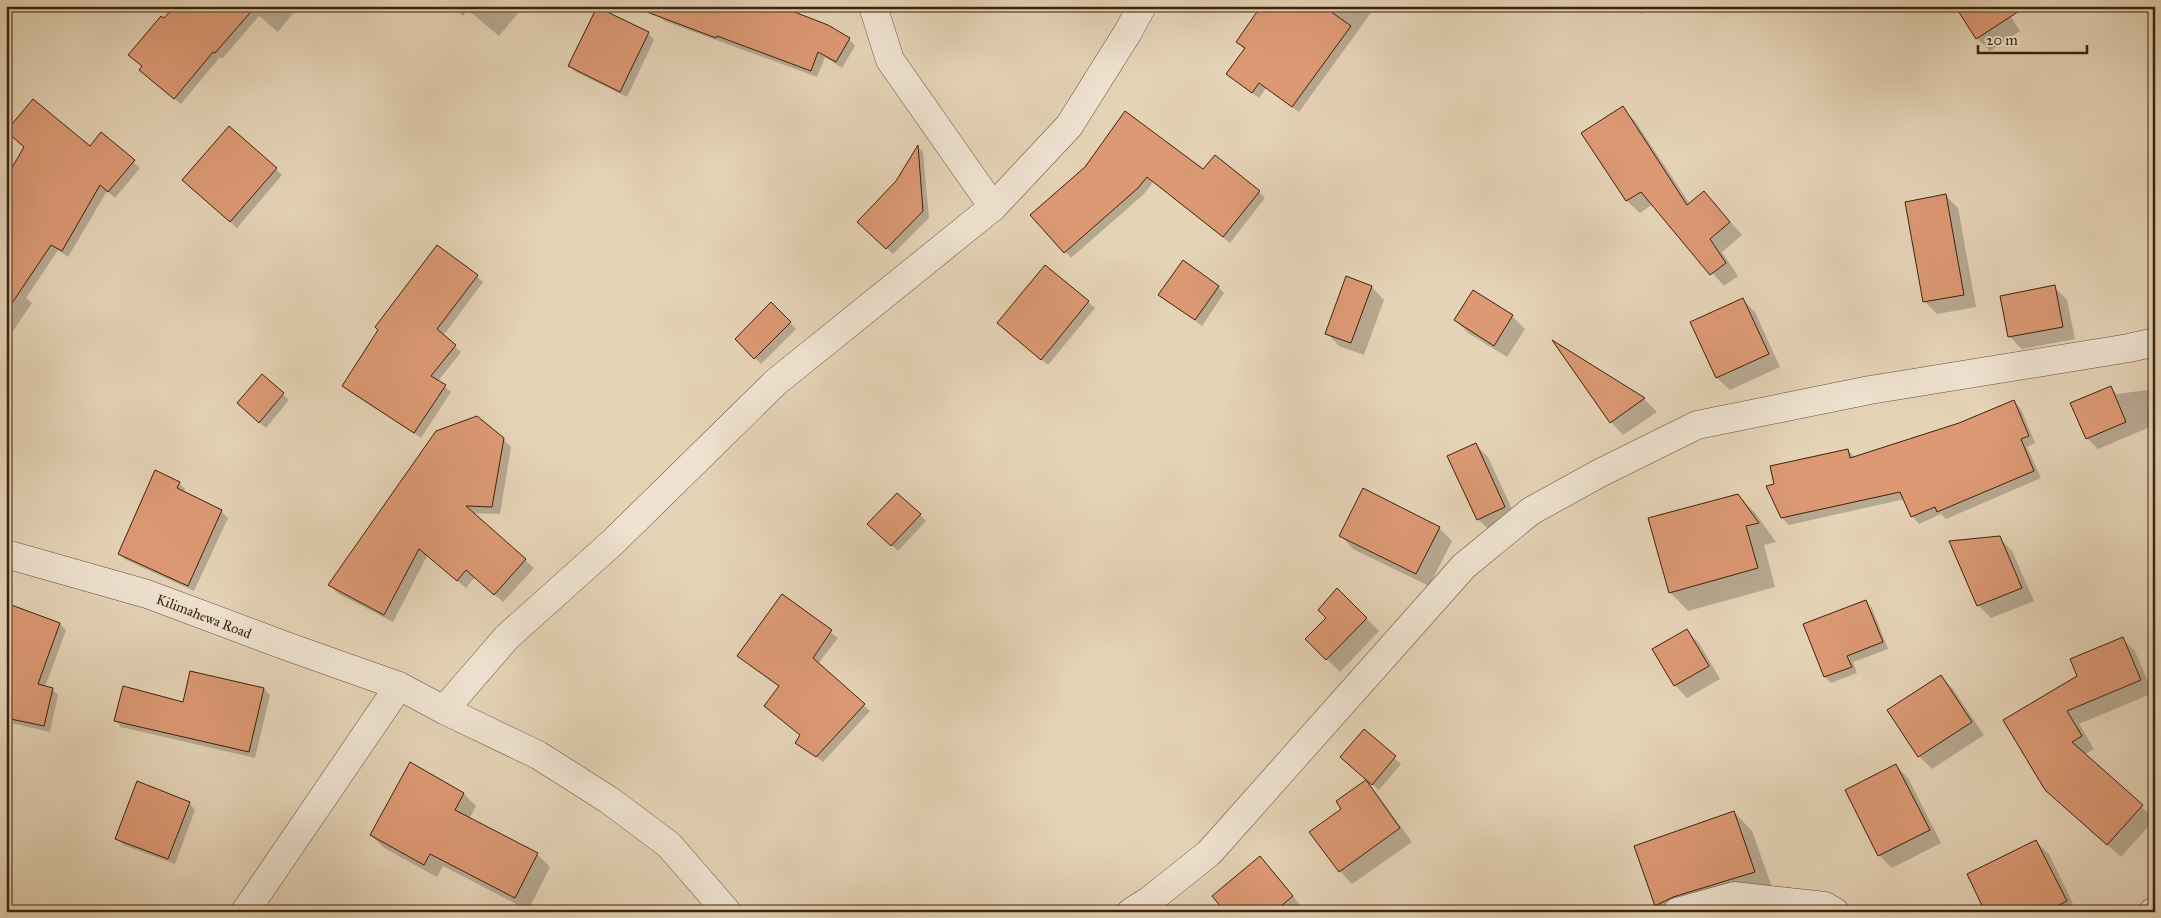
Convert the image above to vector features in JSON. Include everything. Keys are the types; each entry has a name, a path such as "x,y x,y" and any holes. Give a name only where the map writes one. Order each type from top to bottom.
{"street":[{"path":"874,6 890,60 993,206"},
{"path":"444,710 507,637 613,542 776,382 993,206 1069,126 1128,32 1142,6"},
{"path":"1131,912 1150,900 1209,854 1464,566 1531,511 1600,473 1697,425 1870,390 2129,348 2155,342"},
{"name":"Kilimahewa Road","path":"6,554 147,594 399,686 444,710 538,754 609,800 669,846 726,912"},
{"path":"245,912 399,686"},
{"path":"1677,912 1734,896 1825,906 1836,912"}],"building":[{"path":"175,6 256,6 215,53 213,52 174,99 139,70 142,66 128,55 161,16 164,18"},
{"path":"639,6 779,6 828,25 850,38 836,62 818,52 811,71 639,9"},
{"path":"1261,6 1323,6 1351,26 1292,107 1259,83 1252,93 1226,74 1245,48 1236,42"},
{"path":"1955,6 2027,6 1976,39"},
{"path":"597,7 649,32 620,92 568,66"},
{"path":"33,99 90,146 101,132 135,160 108,192 100,185 62,251 51,245 6,312 6,178 24,147 6,131"},
{"path":"1623,106 1687,205 1704,191 1730,222 1710,239 1726,263 1710,275 1641,192 1626,201 1581,133"},
{"path":"1125,111 1203,169 1215,155 1260,191 1223,237 1147,177 1138,188 1064,253 1030,215 1085,167"},
{"path":"229,126 277,168 230,222 182,180"},
{"path":"918,145 923,211 886,249 857,222 896,181"},
{"path":"1946,194 1964,295 1923,302 1905,202"},
{"path":"437,245 478,275 437,329 456,345 431,376 446,385 414,433 342,386 378,330 375,327"},
{"path":"1183,260 1219,286 1195,320 1158,295"},
{"path":"1045,265 1089,301 1041,360 997,323"},
{"path":"1346,276 1372,286 1351,343 1325,334"},
{"path":"2055,285 2063,327 2008,337 2000,296"},
{"path":"1473,290 1513,315 1494,346 1454,320"},
{"path":"1743,298 1769,354 1716,378 1690,322"},
{"path":"771,302 791,322 754,359 735,339"},
{"path":"1552,340 1645,398 1610,423"},
{"path":"262,374 284,393 259,423 237,403"},
{"path":"2111,386 2126,422 2086,439 2070,403"},
{"path":"2014,400 2029,436 2021,439 2034,471 1937,512 1935,507 1911,517 1900,492 1781,518 1766,486 1774,484 1770,466 1848,449 1850,458 1959,423"},
{"path":"477,416 504,438 492,507 466,506 526,559 494,595 466,570 457,581 419,549 384,615 328,585 436,431"},
{"path":"1476,443 1505,507 1477,520 1447,456"},
{"path":"155,470 180,482 177,488 222,510 188,586 118,554"},
{"path":"1363,488 1440,527 1416,574 1339,536"},
{"path":"897,493 921,514 891,546 867,524"},
{"path":"1738,494 1759,523 1746,526 1758,568 1669,593 1648,518"},
{"path":"2000,536 2022,588 1977,606 1949,541"},
{"path":"1337,588 1367,618 1326,660 1305,639 1326,618 1318,610"},
{"path":"782,594 832,630 813,658 865,704 816,757 795,743 800,735 764,706 779,686 737,656"},
{"path":"1866,600 1883,642 1847,656 1852,667 1824,677 1803,624"},
{"path":"6,603 60,623 38,684 53,688 44,726 6,718"},
{"path":"1687,629 1709,666 1674,686 1652,649"},
{"path":"2123,637 2141,680 2067,711 2082,736 2072,742 2143,805 2107,845 2045,790 2003,720 2077,676 2070,659"},
{"path":"190,671 264,688 249,752 114,721 123,686 183,702"},
{"path":"1941,675 1972,722 1918,757 1887,710"},
{"path":"1364,729 1396,756 1372,785 1340,757"},
{"path":"410,762 464,793 455,810 538,853 515,898 430,854 424,865 370,835"},
{"path":"1896,764 1930,830 1878,856 1845,790"},
{"path":"1366,780 1400,828 1339,872 1309,832 1341,809 1336,801"},
{"path":"137,781 190,802 168,859 115,839"},
{"path":"1734,811 1755,872 1673,897 1655,906 1634,846"},
{"path":"2036,840 2067,901 2045,912 1985,912 1967,874"},
{"path":"1260,856 1293,896 1274,912 1225,912 1212,896"}]}
